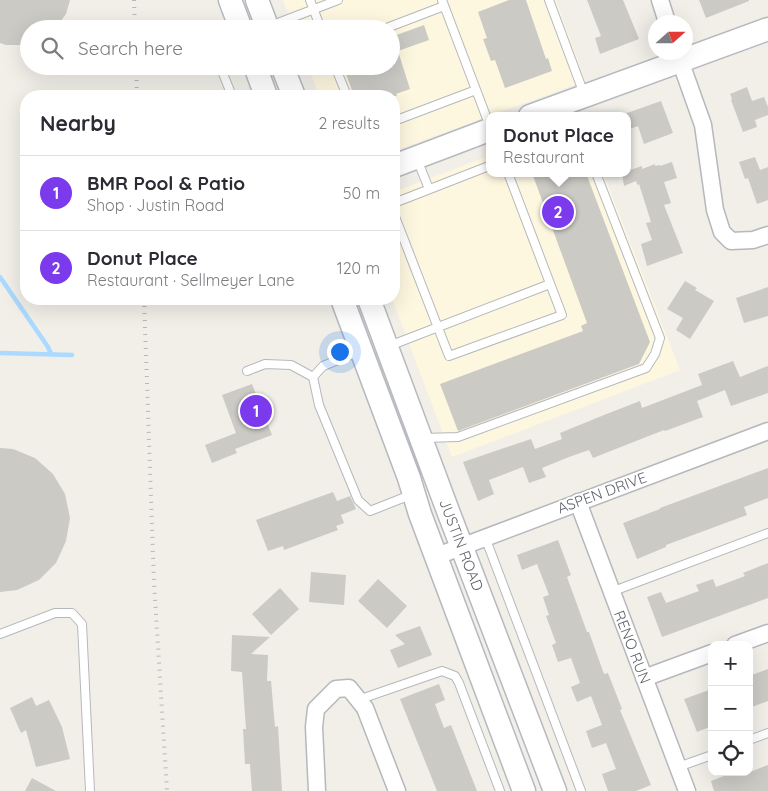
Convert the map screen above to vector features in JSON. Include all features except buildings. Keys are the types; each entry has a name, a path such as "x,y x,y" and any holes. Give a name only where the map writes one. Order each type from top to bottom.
{"main road":[{"path":"230,0 238,20"},
{"path":"257,0 265,20"},
{"path":"693,52 768,29"},
{"path":"543,112 574,102 671,60"},
{"path":"258,75 264,90"},
{"path":"286,75 292,90"},
{"path":"400,164 486,131"},
{"name":"JUSTIN ROAD","path":"344,305 524,791"},
{"name":"JUSTIN ROAD","path":"371,305 555,791"},
{"path":"362,350 369,351 376,356 384,378 421,438"}],"street":[{"path":"660,0 665,15"},
{"path":"679,60 703,125 715,210 722,232 731,241 753,240 768,235"},
{"name":"ASPEN DRIVE","path":"437,556 768,431"},
{"name":"RENO RUN","path":"578,502 687,791"},
{"path":"747,641 768,633"},
{"path":"644,678 708,654"},
{"path":"317,791 314,727 316,709 336,689 349,688 365,708 397,791"}],"lane":[{"path":"310,0 318,20"},
{"path":"287,20 336,0"},
{"path":"549,0 574,102"},
{"path":"400,22 443,3 486,116"},
{"path":"224,75 230,90"},
{"path":"339,75 345,90"},
{"path":"400,118 476,90"},
{"path":"416,158 429,189"},
{"path":"400,201 486,167"},
{"path":"400,229 449,356 562,315 510,177"},
{"path":"421,438 458,437 646,368 655,354 660,338 598,177"},
{"path":"387,346 550,284"},
{"path":"313,377 323,366 362,350"},
{"path":"247,371 265,364 292,365 313,377 319,405 358,500 370,511 414,493"},
{"path":"611,592 768,533"},
{"path":"485,537 581,791"},
{"path":"0,634 55,613 72,613 82,624 90,791"},
{"path":"358,700 442,671 455,676 500,791"},
{"path":"753,739 768,733"},
{"path":"678,767 708,756"}],"shaded area":[{"path":"283,0 556,0 585,81 500,112 486,112 486,117 400,149 400,90 317,90 311,75 400,75 400,20 291,20"},
{"path":"486,157 486,177 605,177 680,370 452,457 394,305 400,305 400,190"}],"waterway":[{"path":"0,277 51,354"},
{"path":"0,353 72,355"}],"railway":[{"path":"134,0 135,20"},
{"path":"136,75 137,90"},
{"path":"144,305 154,582 167,791"}],"place":[{"name":"Donut Place","path":"558,212"},
{"name":"BMR Pool & Patio","path":"256,411"}]}
